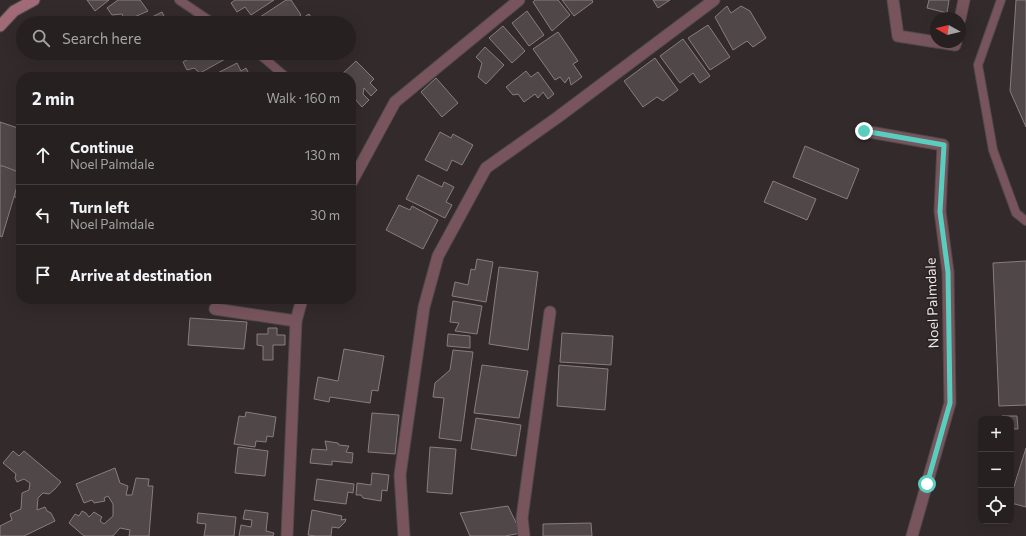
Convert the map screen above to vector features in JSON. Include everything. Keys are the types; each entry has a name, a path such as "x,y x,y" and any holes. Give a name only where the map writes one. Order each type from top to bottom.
{"main road":[{"path":"0,26 14,11 34,0"}],"street":[{"path":"356,174 395,102 519,0"},
{"path":"403,535 400,475 424,307 438,256 486,168 558,117 714,0"},
{"path":"893,0 898,36 930,41"},
{"path":"961,12 964,0"},
{"name":"Noel Palmdale","path":"864,131 944,145 940,212 948,272 950,403 912,536"},
{"path":"287,536 296,321 301,304"},
{"path":"215,309 296,321"},
{"path":"524,536 522,518 550,312"}],"lane":[{"path":"178,0 202,16"},
{"path":"1001,0 978,65 993,150 1016,213 1026,221"},
{"path":"266,60 280,72"}],"building":[{"path":"87,0 109,0 95,11"},
{"path":"118,0 140,0 148,11 136,16 123,16 122,14 112,15 107,8"},
{"path":"235,0 274,0 251,15 245,7 237,12 231,3"},
{"path":"286,0 291,0 301,15 300,16 262,16"},
{"path":"535,0 558,0 570,15 552,31 533,2"},
{"path":"562,0 592,0 593,2 574,16"},
{"path":"653,0 670,0 658,8"},
{"path":"929,0 949,0 947,12 927,8"},
{"path":"1016,0 1026,0 1026,127 1010,91"},
{"path":"727,6 731,13 741,6 750,11 766,38 753,47 747,41 733,50 715,17"},
{"path":"527,11 544,35 529,46 512,23"},
{"path":"162,12 164,16 154,16"},
{"path":"708,25 730,57 710,70 688,38"},
{"path":"503,26 525,51 512,63 489,38"},
{"path":"558,32 578,61 573,64 582,77 571,85 569,77 565,83 560,77 555,80 533,49"},
{"path":"683,39 710,76 700,83 693,73 680,83 660,56"},
{"path":"485,47 504,65 486,84 478,77 482,63 476,57"},
{"path":"655,58 678,90 663,101 657,97 643,107 624,81"},
{"path":"187,60 223,60 202,72 199,72 194,68 187,70 183,62"},
{"path":"356,61 374,79 370,83 377,90 371,96 364,88 363,94 369,100 362,107 356,100 356,72 344,72"},
{"path":"237,63 241,71 246,68 248,72 220,72"},
{"path":"526,71 531,77 538,72 554,94 548,99 543,92 538,98 535,94 524,102 518,94 513,95 506,87"},
{"path":"436,78 458,103 442,117 421,92"},
{"path":"0,122 16,127 16,197 0,192"},
{"path":"440,132 451,138 453,134 473,145 462,165 452,160 447,171 425,160"},
{"path":"805,146 859,169 847,199 793,177"},
{"path":"0,166 3,166 16,171 16,190 2,237 0,236"},
{"path":"418,175 442,187 444,182 454,187 446,202 452,205 445,218 406,199"},
{"path":"773,181 816,199 807,220 764,202"},
{"path":"399,205 410,210 412,206 438,220 423,249 386,230"},
{"path":"477,259 493,262 486,302 452,296 455,282 468,285 471,269 475,270"},
{"path":"1026,261 1026,405 999,406 993,263"},
{"path":"499,267 538,272 528,350 489,344"},
{"path":"453,301 482,306 477,334 455,331 459,323 450,322"},
{"path":"190,318 247,322 244,349 188,345"},
{"path":"268,328 277,328 277,335 285,335 285,345 273,345 273,360 263,360 263,346 257,345 257,334 268,334"},
{"path":"562,333 613,336 611,365 560,362"},
{"path":"448,334 470,336 470,348 447,346"},
{"path":"344,349 384,356 378,391 372,390 370,403 330,397 329,402 314,399 318,377 338,381"},
{"path":"453,350 473,352 461,441 439,438 444,398 433,397 435,383 450,370"},
{"path":"482,365 528,371 519,418 474,413"},
{"path":"559,365 608,369 605,410 557,406"},
{"path":"246,412 276,417 273,437 267,436 266,442 256,441 255,447 234,444 239,416 245,417"},
{"path":"372,413 399,415 395,454 368,452"},
{"path":"1014,416 1017,416 1018,429 1014,429"},
{"path":"476,418 521,425 516,456 471,449"},
{"path":"325,441 349,446 346,452 353,453 352,463 332,461 332,465 310,463 312,449 327,450"},
{"path":"238,447 268,451 265,476 235,473"},
{"path":"430,447 456,449 452,494 427,492"},
{"path":"1026,448 1026,507 1014,504 1014,486"},
{"path":"13,451 19,456 24,451 61,482 49,494 43,493 38,498 37,510 45,507 47,511 51,513 55,521 24,536 0,536 0,526 12,520 10,514 21,509 22,493 29,490 30,483 24,479 17,482 15,478 16,474 3,463"},
{"path":"115,468 120,483 128,486 126,495 132,495 136,478 149,479 148,486 153,486 149,536 129,536 130,530 120,528 113,536 84,536 69,523 75,514 79,516 82,511 89,517 94,512 102,517 100,521 104,524 113,516 113,504 108,496 104,498 105,501 94,503 92,500 84,503 76,484"},
{"path":"372,473 389,475 387,491 382,490 381,501 363,498 361,495 356,495 357,483 371,485"},
{"path":"317,479 354,484 353,493 348,492 346,504 314,500"},
{"path":"508,506 521,533 505,536 470,536 460,513"},
{"path":"245,510 268,513 266,531 274,533 273,536 239,536 241,525 251,527 252,520 243,519"},
{"path":"312,510 342,516 341,520 346,519 339,528 332,527 331,536 308,535"},
{"path":"198,513 236,517 234,536 204,536 206,524 197,523"},
{"path":"591,523 592,536 543,536 543,524"}],"route":[{"path":"864,131 944,145 940,212 948,272 950,403 927,484"}]}
